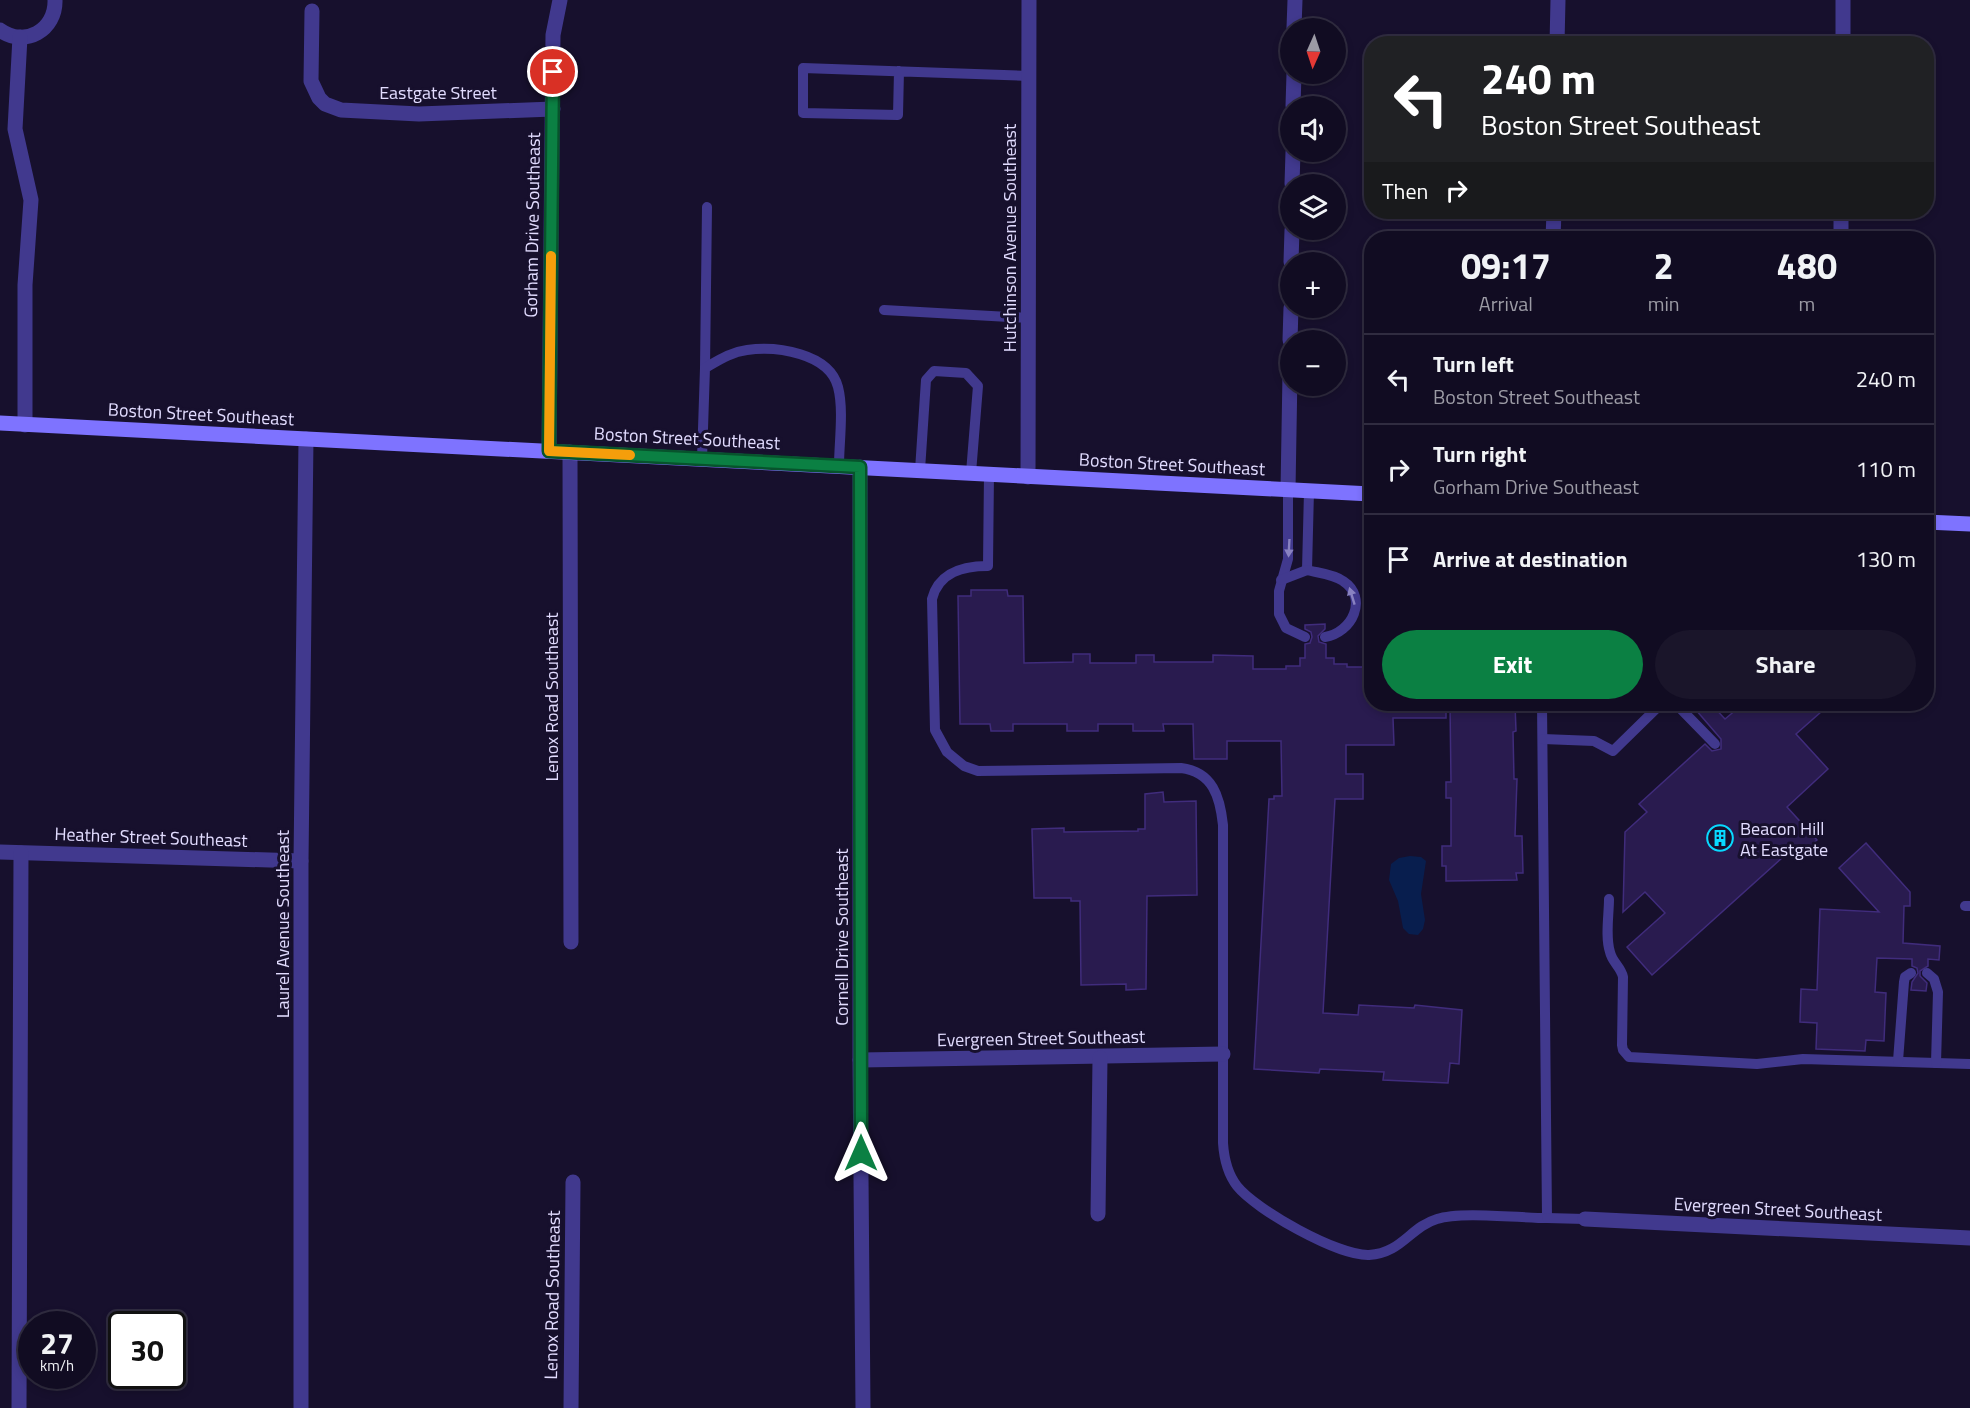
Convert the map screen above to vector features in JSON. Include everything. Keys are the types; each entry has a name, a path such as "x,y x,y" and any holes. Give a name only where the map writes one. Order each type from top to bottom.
{"street":[{"path":"0,30 20,38 34,35 48,25 55,10 55,0"},
{"name":"Gorham Drive Southeast","path":"549,451 553,35 560,0"},
{"name":"Hutchinson Avenue Southeast","path":"1028,477 1029,0"},
{"path":"1294,18 1295,0"},
{"path":"1557,36 1558,0"},
{"path":"1843,0 1843,36"},
{"name":"Eastgate Street","path":"312,11 311,81 319,98 326,104 341,110 419,114 553,109"},
{"path":"20,38 15,129 31,200 25,285 25,425"},
{"path":"1288,490 1290,396"},
{"name":"Boston Street Southeast","path":"0,423 1364,494"},
{"name":"Laurel Avenue Southeast","path":"301,1408 301,861 306,439"},
{"name":"Lenox Road Southeast","path":"570,452 571,942"},
{"name":"Cornell Drive Southeast","path":"860,467 860,1060 863,1408"},
{"path":"1934,522 1970,524"},
{"name":"Heather Street Southeast","path":"0,852 301,861"},
{"path":"19,1408 21,853"},
{"name":"Evergreen Street Southeast","path":"860,1060 1100,1058 1223,1054"},
{"path":"1098,1214 1100,1058"},
{"name":"Lenox Road Southeast","path":"571,1408 573,1182"},
{"name":"Evergreen Street Southeast","path":"1585,1219 1970,1238"}],"lane":[{"path":"899,71 898,115 803,113 803,68 899,71 1029,76"},
{"path":"702,459 707,207"},
{"path":"884,310 1029,318"},
{"path":"705,368 726,356 748,350 801,353 819,363 831,373 838,386 839,466"},
{"path":"920,470 926,380 934,371 966,373 978,386 971,473"},
{"path":"990,474 988,566 968,567 952,572 938,583 932,599 933,714 938,738 955,759 964,766 978,771 1181,768 1196,771 1210,782 1218,794 1223,825 1224,1152 1231,1176 1242,1191 1255,1203 1336,1249 1359,1254 1389,1251 1399,1246 1425,1224 1449,1216 1585,1219"},
{"path":"1288,490 1288,559 1281,580 1278,605 1282,621 1292,633 1305,637"},
{"path":"1307,570 1309,491"},
{"path":"1281,580 1307,570 1343,581 1348,585 1354,598 1355,611 1350,624 1341,633 1325,637"},
{"path":"1542,711 1547,1218"},
{"path":"1543,739 1594,741 1613,752 1654,711"},
{"path":"1683,711 1715,744"},
{"path":"1609,899 1609,946 1611,956 1621,969 1623,977 1622,1045 1629,1057 1757,1064 1803,1059 1970,1064"},
{"path":"1898,1061 1904,982 1905,977 1911,973"},
{"path":"1927,974 1934,979 1938,992 1936,1063"}],"water":[{"path":"1421,857 1426,861 1421,894 1425,920 1423,929 1418,935 1409,934 1403,928 1398,901 1389,880 1391,864 1399,858"}],"building":[{"path":"971,590 1007,590 1008,596 1023,596 1024,663 1073,662 1073,654 1090,654 1090,663 1136,663 1136,655 1154,655 1154,662 1213,662 1213,655 1253,656 1253,669 1286,669 1286,666 1300,666 1300,658 1305,658 1305,644 1310,643 1312,637 1311,632 1305,629 1305,625 1325,624 1325,629 1318,636 1319,642 1326,644 1326,658 1334,658 1334,664 1364,667 1364,711 1446,711 1446,718 1393,718 1394,745 1346,745 1346,774 1363,774 1363,799 1335,799 1323,1013 1358,1015 1359,1005 1414,1008 1415,1005 1462,1010 1459,1064 1450,1063 1448,1083 1383,1080 1384,1072 1320,1069 1319,1073 1254,1069 1269,799 1282,796 1281,741 1227,741 1227,759 1194,759 1193,724 1163,724 1164,731 1133,731 1133,724 1098,724 1098,731 1067,731 1067,724 1013,724 1013,731 991,731 990,724 960,724 958,596 971,596"},
{"path":"1450,711 1515,711 1516,731 1513,732 1514,779 1517,779 1515,836 1522,836 1523,873 1516,873 1517,880 1446,881 1446,866 1442,866 1442,846 1451,846 1451,798 1446,798 1446,782 1451,782"},
{"path":"1697,711 1718,711 1725,719 1735,711 1822,711 1796,734 1828,769 1787,807 1817,840 1799,856 1792,849 1652,975 1627,947 1665,913 1645,892 1623,912 1625,832 1647,812 1639,804 1705,744 1712,751 1721,749 1721,739"},
{"path":"1163,792 1164,802 1196,801 1197,895 1147,896 1146,989 1126,990 1126,984 1081,985 1080,901 1071,901 1071,898 1034,898 1032,829 1064,828 1064,832 1138,831 1138,829 1145,829 1145,794"},
{"path":"1866,843 1910,892 1910,906 1904,906 1903,943 1940,946 1939,960 1928,959 1928,966 1920,971 1920,976 1927,983 1926,991 1911,990 1912,982 1918,973 1917,968 1912,966 1912,959 1877,958 1875,992 1886,993 1884,1041 1866,1040 1865,1051 1816,1049 1817,1023 1800,1022 1801,989 1817,990 1820,909 1879,912 1839,868"}],"slow traffic":[{"path":"551,256 549,451 630,455"}],"place":[{"name":"Beacon Hill At Eastgate","path":"1720,838"}],"route":[{"path":"553,72 549,451 860,467 861,1153"}]}
